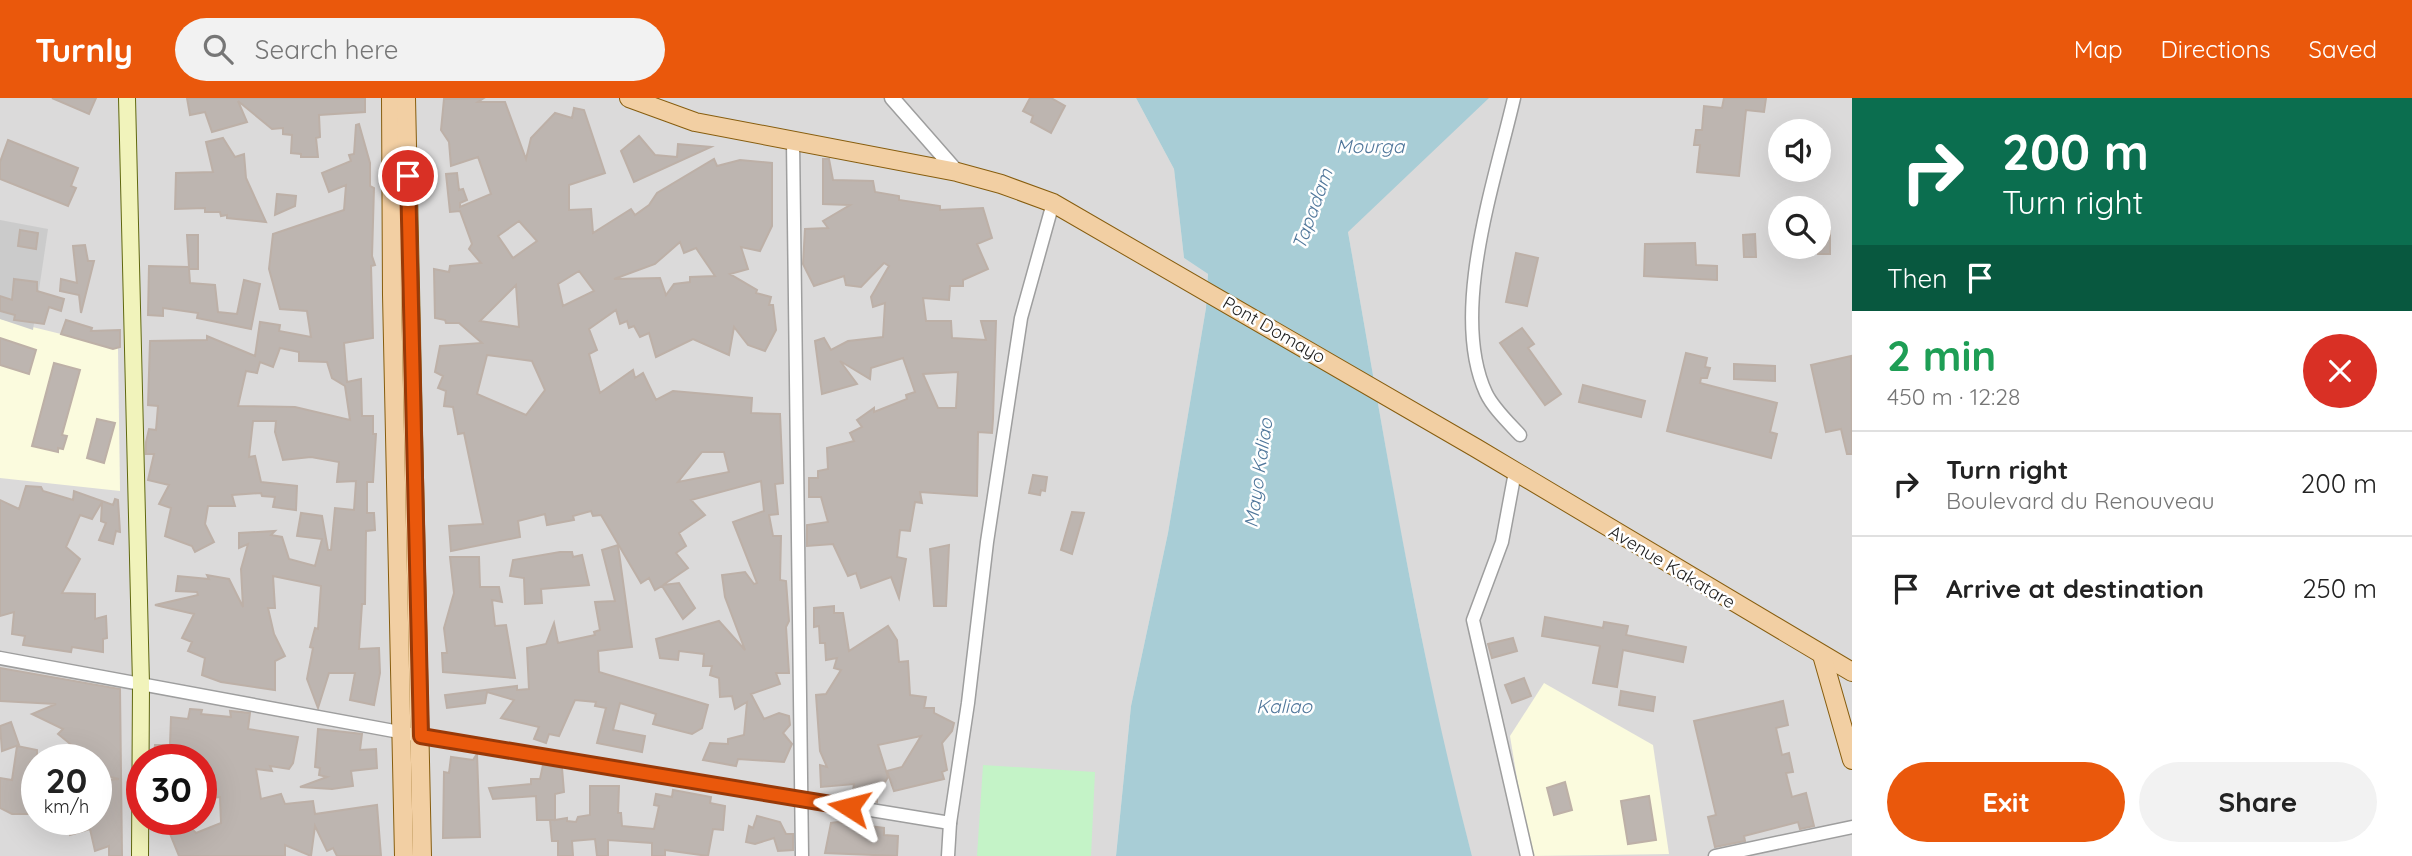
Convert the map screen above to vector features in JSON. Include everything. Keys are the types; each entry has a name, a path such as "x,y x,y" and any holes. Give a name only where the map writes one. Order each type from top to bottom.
{"main road":[{"path":"127,98 141,684 140,856"},
{"path":"391,98 392,295 404,856"},
{"path":"406,98 422,856"},
{"name":"Pont Domayo","path":"629,98 695,122 957,172 1001,184 1053,203 1429,421"},
{"name":"Avenue Kakatare","path":"1429,421 1852,672"},
{"path":"1822,655 1848,730 1852,760"}],"street":[{"path":"892,98 957,172"},
{"path":"1514,98 1471,300 1473,339 1487,396 1520,435"},
{"path":"793,141 799,798 802,856"},
{"path":"948,856 987,542 1021,318 1053,203"},
{"path":"1515,472 1502,542 1473,620 1527,856"},
{"path":"0,658 402,733 950,823"},
{"path":"1715,856 1852,827"}],"shaded area":[{"path":"0,98 1136,98 1174,169 1184,258 1208,274 1206,308 1168,533 1131,706 1116,856 0,856"},
{"path":"1306,98 1852,98 1852,856 1472,856 1444,750 1399,524 1348,232"},
{"path":"0,220 48,229 33,330 0,319"},
{"path":"0,319 118,348 120,491 0,478"},
{"path":"1544,683 1653,745 1669,854 1533,856 1529,852 1510,736"}],"green space":[{"path":"983,765 1095,772 1091,856 977,856"}],"water":[{"name":"Kaliao","path":"1136,98 1489,98 1348,232 1419,624 1472,856 1116,856 1131,706 1168,533 1206,308 1208,274 1184,258 1174,169"}],"building":[{"path":"52,98 96,98 89,114"},
{"path":"187,98 365,98 365,112 319,115 320,137 316,138 318,157 301,157 301,154 291,153 292,135 283,134 283,128 272,129 238,101 247,122 212,132 205,112 190,115"},
{"path":"484,98 478,102 505,102 526,159 531,138 555,113 572,118 574,108 584,110 605,173 569,185 569,210 591,209 593,233 631,209 635,215 649,205 657,193 714,159 717,166 740,160 772,163 772,226 760,251 741,247 748,269 730,274 757,290 756,293 771,297 769,305 773,305 776,330 765,351 748,345 734,327 729,355 693,339 656,357 649,333 640,337 634,326 629,328 627,321 620,324 616,310 589,329 597,350 589,354 600,393 633,370 635,378 643,373 656,400 673,391 752,398 751,413 780,414 783,483 775,484 778,514 769,515 773,536 781,536 780,580 786,581 789,673 776,673 780,684 751,694 764,719 779,713 789,716 790,725 783,733 792,744 784,762 738,759 736,766 703,760 710,743 728,744 728,739 744,735 747,702 735,709 732,696 720,697 719,678 710,675 712,666 703,666 704,654 679,651 678,660 660,658 656,639 719,621 745,650 725,597 722,575 745,572 754,584 757,583 733,522 764,511 761,481 691,500 705,515 679,533 686,546 676,553 688,568 663,585 679,583 695,608 683,619 662,586 655,590 649,578 641,583 601,515 593,516 591,511 573,516 574,520 547,525 545,514 518,521 520,537 451,551 449,526 483,524 464,433 458,434 453,407 444,406 446,391 438,388 443,376 435,372 440,346 482,343 459,323 446,323 445,320 435,318 434,269 449,272 450,266 481,263 469,249 472,244 460,211 450,212 446,174 457,173 459,190 463,189 467,200 460,203 460,207 491,194 478,157 451,166 449,142 441,130 444,99","holes":["519,221 537,241 513,258 498,236","680,242 684,253 696,248 715,276 690,277 690,282 674,284 666,295 660,278 614,279 655,264","579,271 594,291 563,306 558,284","516,285 519,327 480,321","487,355 532,361 545,390 526,415 477,394","702,452 724,452 729,472 678,482"]},
{"path":"1030,98 1051,98 1065,106 1051,133 1031,122 1033,116 1023,111"},
{"path":"1724,98 1766,98 1764,112 1746,110 1739,176 1697,172 1700,145 1694,145 1696,130 1702,130 1704,106 1722,108"},
{"path":"359,124 370,163 370,186 374,188 372,256 375,265 371,266 373,338 344,343 347,382 361,379 362,416 373,416 373,434 376,434 373,482 367,482 367,513 374,513 375,530 366,531 365,604 362,604 359,649 379,648 380,673 374,705 350,700 355,673 329,673 318,708 307,679 313,648 310,647 315,628 318,629 321,586 273,576 275,608 268,608 274,634 285,656 275,661 275,690 221,682 202,675 205,658 188,651 192,642 182,638 194,614 155,605 198,595 197,592 176,591 178,576 209,579 207,575 229,579 243,607 241,569 248,544 239,548 239,533 275,531 271,535 282,537 289,559 315,566 322,539 297,536 301,513 322,516 328,550 331,550 335,508 354,510 356,481 337,482 339,462 311,457 283,460 275,432 276,421 253,421 249,457 255,456 261,482 297,486 296,510 273,507 275,497 262,496 261,493 232,495 235,506 208,506 205,524 214,542 195,552 192,546 165,536 171,508 159,504 169,485 148,480 154,454 146,454 149,429 156,430 158,406 148,405 150,341 207,340 207,336 255,356 260,322 280,325 279,331 311,337 307,311 280,309 269,269 273,234 344,210 346,185 329,192 322,173 351,161 349,155 354,154 356,125","holes":["280,348 299,352 299,361 327,362 332,378 345,386 350,420 295,407 238,406 246,371 257,373 260,362 273,367"]},
{"path":"639,136 655,155 677,157 678,144 711,147 634,182 621,151"},
{"path":"223,138 235,157 244,154 246,178 266,222 227,218 227,215 221,216 220,212 205,212 205,208 175,209 176,173 213,172 206,142"},
{"path":"8,140 78,168 71,186 76,188 68,206 0,179 0,162"},
{"path":"823,159 829,159 833,180 873,181 875,192 899,196 899,200 940,206 940,210 983,208 992,238 977,244 988,269 963,280 963,286 950,286 949,300 923,298 926,321 951,321 952,338 986,340 981,321 996,321 992,433 978,432 977,496 920,492 922,503 915,502 910,531 900,530 897,557 906,559 899,598 891,577 861,588 856,573 848,576 833,544 807,546 807,525 828,522 821,497 809,497 809,478 818,478 818,471 828,469 827,448 854,441 850,433 862,427 857,420 874,408 874,412 907,399 906,395 915,392 903,358 871,368 870,379 840,361 857,384 822,394 815,341 824,338 831,350 848,341 883,337 885,303 873,307 871,297 889,266 884,263 861,287 846,285 844,276 814,286 803,264 805,229 828,228 823,221 850,205 823,204","holes":["958,372 956,408 938,408 923,374"]},
{"path":"277,194 296,196 295,206 275,215"},
{"path":"20,230 38,233 36,249 18,246"},
{"path":"1755,234 1756,257 1744,257 1743,235"},
{"path":"187,235 198,235 198,269 189,269 190,283 215,285 218,312 237,314 244,280 260,284 251,329 197,318 198,313 163,308 163,316 148,315 149,266 189,267"},
{"path":"1695,243 1696,265 1717,266 1717,280 1644,276 1645,244"},
{"path":"85,245 88,261 94,261 81,313 79,295 60,291 61,279 77,283 73,246"},
{"path":"1516,253 1538,258 1527,306 1506,302"},
{"path":"14,279 37,282 37,291 64,299 61,311 49,307 44,324 14,320 15,315 0,311 0,296 12,300"},
{"path":"66,320 92,328 91,331 120,330 120,347 113,349 61,334"},
{"path":"1522,328 1534,344 1528,348 1561,394 1545,405 1500,343"},
{"path":"0,338 36,350 29,374 0,365"},
{"path":"1686,353 1707,358 1705,367 1710,368 1707,378 1701,378 1700,383 1777,403 1770,432 1777,434 1771,458 1667,431"},
{"path":"1851,356 1852,454 1847,454 1841,429 1826,432 1811,365"},
{"path":"54,363 80,370 62,435 67,436 63,449 58,448 58,452 32,446"},
{"path":"1734,364 1775,366 1775,381 1734,379"},
{"path":"1583,385 1645,401 1641,417 1579,402"},
{"path":"97,419 115,423 104,463 87,458"},
{"path":"1033,475 1047,477 1045,491 1041,490 1040,495 1029,493"},
{"path":"26,486 41,487 43,491 73,500 74,491 113,505 115,499 118,500 120,532 116,531 113,544 99,540 106,523 101,521 102,502 92,519 80,515 66,547 80,559 62,593 95,594 95,619 106,616 107,638 103,639 103,652 72,647 71,652 23,645 25,636 12,634 14,612 0,616 0,500 19,509"},
{"path":"1072,512 1084,513 1072,554 1061,550"},
{"path":"618,545 632,647 598,651 599,672 708,705 702,728 692,734 653,724 656,714 620,703 613,730 645,736 642,752 597,743 606,708 595,706 596,702 575,700 559,736 549,734 546,743 534,739 539,727 501,718 514,700 487,692 485,703 447,708 445,695 517,686 517,690 529,689 527,648 546,644 554,623 558,643 595,635 594,632 600,630 595,602 615,601 602,550"},
{"path":"949,545 946,606 934,606 930,549"},
{"path":"572,552 573,557 582,555 589,585 541,589 542,603 525,604 524,578 510,576 513,560"},
{"path":"450,557 479,557 480,587 499,587 502,602 492,600 495,626 506,625 515,678 443,672 442,653 447,653 444,628 454,593"},
{"path":"834,606 834,613 843,613 849,651 888,626 897,640 899,662 908,661 910,695 926,697 924,708 934,708 934,713 954,723 952,731 942,743 947,770 942,772 944,779 894,791 887,771 902,767 921,736 878,745 888,777 877,795 877,802 864,795 864,800 852,798 854,784 821,787 820,765 827,767 820,751 816,695 826,694 841,670 834,668 837,658 826,660 825,643 820,643 819,626 814,627 814,608"},
{"path":"1545,617 1603,628 1604,622 1628,626 1626,635 1686,647 1683,662 1623,650 1617,687 1593,683 1600,646 1542,636"},
{"path":"1513,638 1517,651 1492,658 1488,644"},
{"path":"0,668 120,689 122,856 109,856 109,846 95,851 91,835 112,835 112,780 119,779 112,777 112,744 70,744 58,734 63,729 32,714 56,704 0,701"},
{"path":"1524,678 1531,696 1512,703 1505,685"},
{"path":"1621,691 1655,697 1653,711 1619,705"},
{"path":"1783,701 1788,725 1776,728 1782,755 1789,753 1793,772 1786,773 1792,797 1806,793 1814,826 1800,829 1798,822 1744,836 1745,841 1715,847 1708,817 1716,815 1694,721"},
{"path":"190,709 202,710 201,714 231,717 230,711 250,713 248,729 298,737 293,763 289,769 270,766 272,771 256,769 261,799 281,794 285,804 313,801 315,814 377,805 381,856 337,856 333,848 327,851 315,826 311,856 285,845 285,856 179,856 170,835 217,835 217,825 221,823 220,797 217,797 217,744 170,744 171,717 188,719"},
{"path":"11,722 19,745 2,751 0,726"},
{"path":"318,729 362,734 360,750 376,749 377,768 351,771 353,786 332,789 300,787 327,777 319,775 320,768 315,767"},
{"path":"17,746 21,747 21,814 12,814 0,808 0,778 12,780"},
{"path":"477,754 480,837 443,838 444,772 449,773 451,757 473,760"},
{"path":"543,765 562,768 564,792 555,794 555,820 567,818 567,821 576,822 578,817 590,815 590,786 619,786 618,813 621,813 622,826 654,829 659,806 654,805 656,794 672,797 673,790 711,797 710,803 725,806 723,830 713,829 708,856 665,850 665,856 652,856 652,843 608,840 608,856 597,856 595,839 572,841 573,856 558,856 558,841 552,841 550,820 537,820 536,796 493,799 489,788 531,784 531,779 540,779"},
{"path":"1565,782 1572,810 1554,815 1547,788"},
{"path":"1649,796 1656,840 1628,844 1621,801"},
{"path":"757,816 780,822 786,834 793,834 793,850 778,851 774,838 755,844 746,842 749,826 753,828"},
{"path":"831,823 884,828 884,835 898,836 897,856 825,853"}],"route":[{"path":"408,176 421,736 849,807"}],"water label":[{"name":"Mourga","path":"1370,146"},
{"name":"Tapadam","path":"1312,209"},
{"name":"Mayo Kaliao","path":"1258,473"}]}
